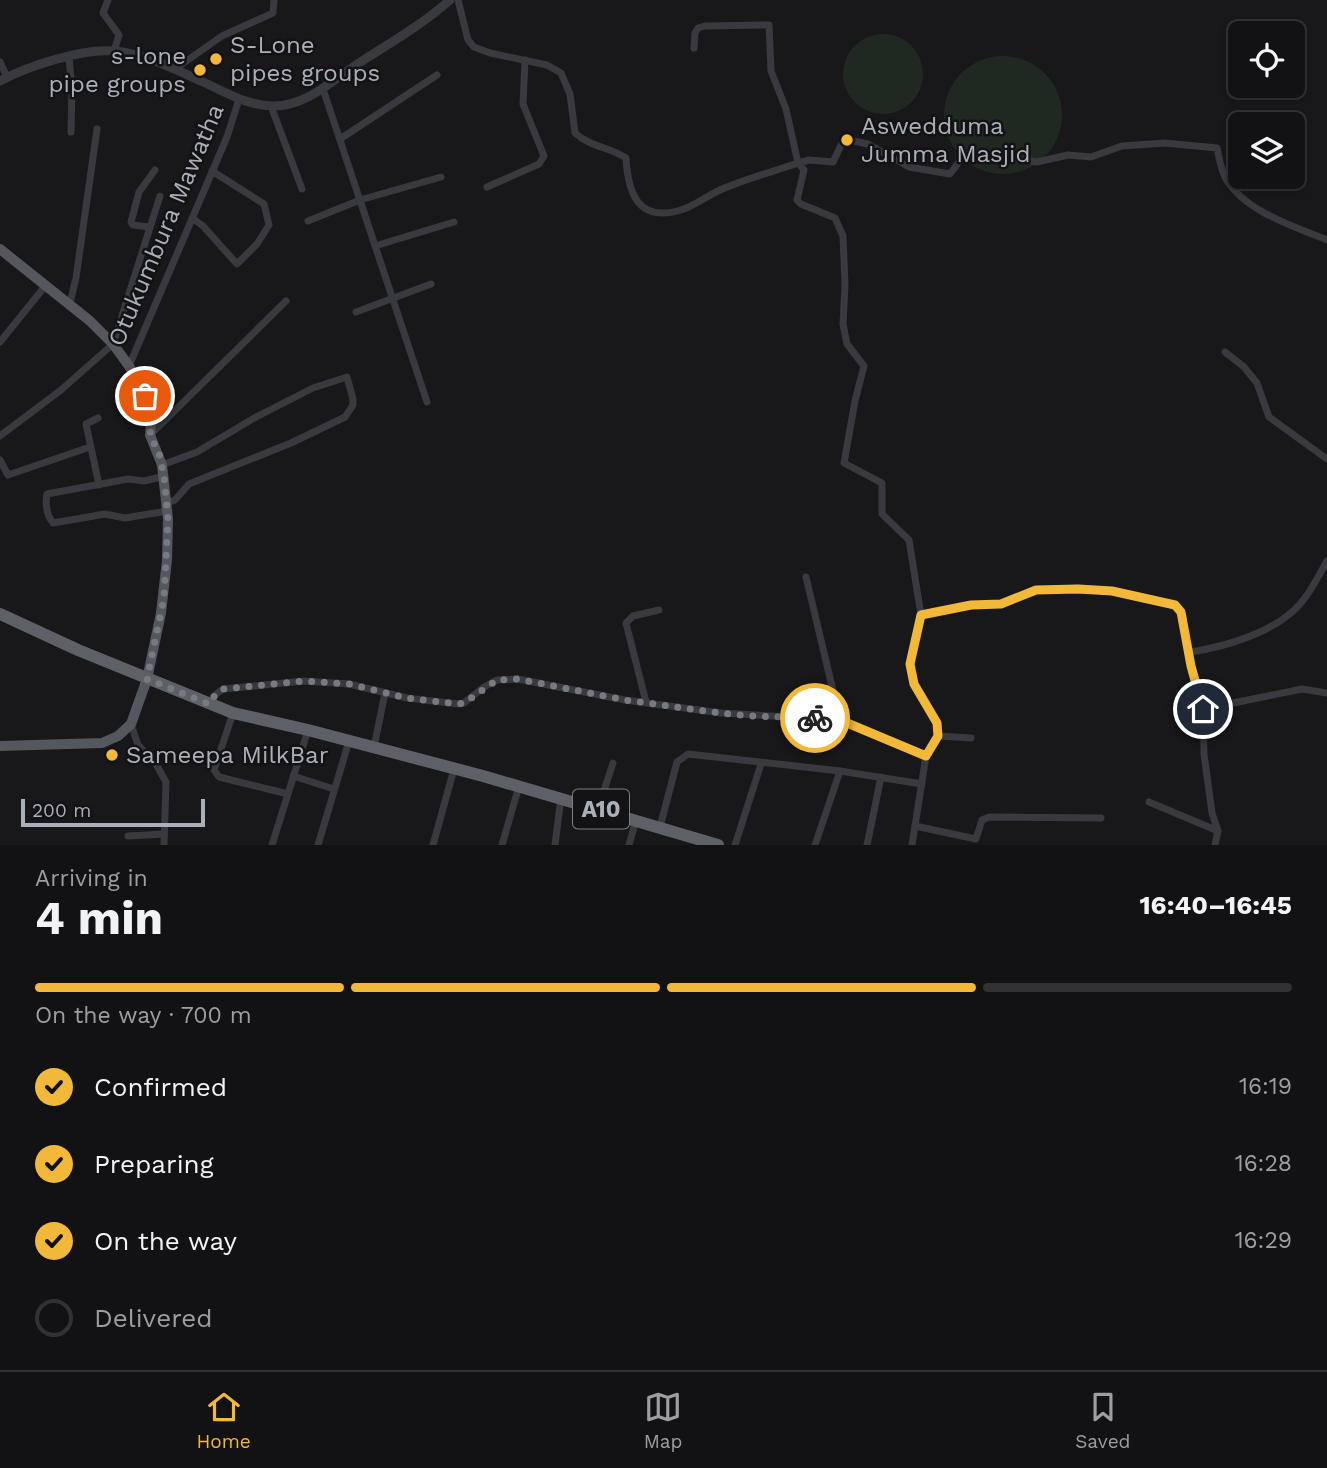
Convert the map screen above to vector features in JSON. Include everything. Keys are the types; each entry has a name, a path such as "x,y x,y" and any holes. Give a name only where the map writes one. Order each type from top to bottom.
{"highway":[{"name":"A10","path":"0,614 147,679 233,713 520,786 660,827 703,843 718,845"}],"main road":[{"path":"0,746 102,743 118,736 131,724 147,679 164,598 167,560 167,507 163,471 150,435 152,410 129,366 113,344 70,303 1,251"}],"street":[{"path":"108,0 103,13 119,35 114,51"},
{"path":"175,69 222,36 273,13 274,0"},
{"path":"0,62 4,79 69,57 114,51 175,69 239,99 271,106 288,104 323,89 349,69 432,16 450,0"},
{"path":"458,0 468,40 474,47 547,65 561,73 570,94 575,133 584,142 618,152 626,158 628,184 638,203 656,213 681,210 721,190 798,163 810,160 833,162 844,139 868,144 909,167 950,174 965,154 979,153 1037,162 1068,155 1091,157 1122,146 1165,142 1217,148 1224,177 1238,195 1257,208 1327,240"},
{"path":"694,48 695,33 705,26 769,25 771,71 786,109 798,163 804,170 797,201 835,218 842,236 845,285 843,324 847,344 864,366 844,463 882,483 882,514 909,540 921,615 910,664 914,684 937,723 938,736 926,756 912,845"},
{"path":"69,57 72,90 71,132"},
{"path":"488,187 539,164 544,156 523,104 525,60"},
{"path":"340,139 437,75"},
{"path":"323,89 427,402"},
{"name":"Otukumbura Mawatha","path":"129,366 231,125 239,99"},
{"path":"271,106 302,189"},
{"path":"70,303 97,129"},
{"path":"149,227 133,225 131,222 139,192 155,170"},
{"path":"192,218 210,233 237,264 257,244 269,225 264,204 212,171"},
{"path":"308,221 360,200 441,177"},
{"path":"0,436 61,390 113,344 160,196"},
{"path":"375,246 454,222"},
{"path":"356,312 431,284"},
{"path":"0,342 46,285"},
{"path":"150,435 286,301"},
{"path":"1225,352 1244,367 1257,383 1269,417 1327,459"},
{"path":"347,377 353,405 345,417 291,443 189,484 167,507 125,519 105,514 53,523 48,517 47,494 128,479 144,481 163,471 267,411 313,388 347,377"},
{"path":"98,418 86,424 99,485"},
{"path":"0,460 8,475 90,447"},
{"path":"1189,652 1229,645 1288,616 1301,603 1327,561"},
{"path":"806,576 840,720"},
{"path":"921,615 971,605 1001,604 1036,590 1112,591 1175,605 1181,612 1203,709 1206,768 1212,813 1218,831 1215,845"},
{"path":"646,702 626,623 634,616 659,610"},
{"path":"209,704 223,689 287,682 349,684 407,698 458,704 464,703 497,680 518,679 625,700 750,716 803,716 840,720 926,756"},
{"path":"1203,709 1302,689 1327,693"},
{"path":"374,747 385,693"},
{"path":"233,713 214,770 219,778 288,794"},
{"path":"131,724 138,746 156,764 166,782 164,845"},
{"path":"272,845 308,730"},
{"path":"938,736 971,738"},
{"path":"317,845 349,741"},
{"path":"660,827 677,762 688,754 840,771 922,784"},
{"path":"598,808 613,763"},
{"path":"735,845 761,764"},
{"path":"433,845 454,769"},
{"path":"815,845 840,771"},
{"path":"293,776 334,789"},
{"path":"866,845 881,777"},
{"path":"502,845 520,786"},
{"path":"555,845 561,798"},
{"path":"1149,802 1218,831"},
{"path":"915,826 976,839 982,820 989,817 1101,818"},
{"path":"629,845 637,820"},
{"path":"128,836 164,834"}],"shaded area":[{"path":"875,34 891,34 905,41 916,52 923,66 920,89 905,107 891,114 875,114 861,107 850,96 843,82 843,66 850,52 861,41"},
{"path":"1003,56 1026,60 1045,73 1058,92 1062,115 1058,138 1045,157 1026,170 1003,174 980,170 961,157 948,138 944,115 948,92 961,73 980,60"}],"way so far":[{"path":"145,396 152,410 150,435 159,453 164,476 168,519 164,598 147,679 209,704 223,689 304,681 349,684 407,698 458,704 464,703 497,680 518,679 625,700 720,713 815,718"}],"place":[{"name":"S-Lone pipes groups","path":"216,59"},
{"name":"s-lone pipe groups","path":"200,70"},
{"name":"Aswedduma Jumma Masjid","path":"847,140"},
{"name":"Sameepa MilkBar","path":"112,755"}],"route":[{"path":"815,718 840,720 926,756 938,736 937,723 914,684 910,664 921,615 971,605 1001,604 1036,590 1078,589 1112,591 1175,605 1181,612 1191,666 1203,709"}]}
